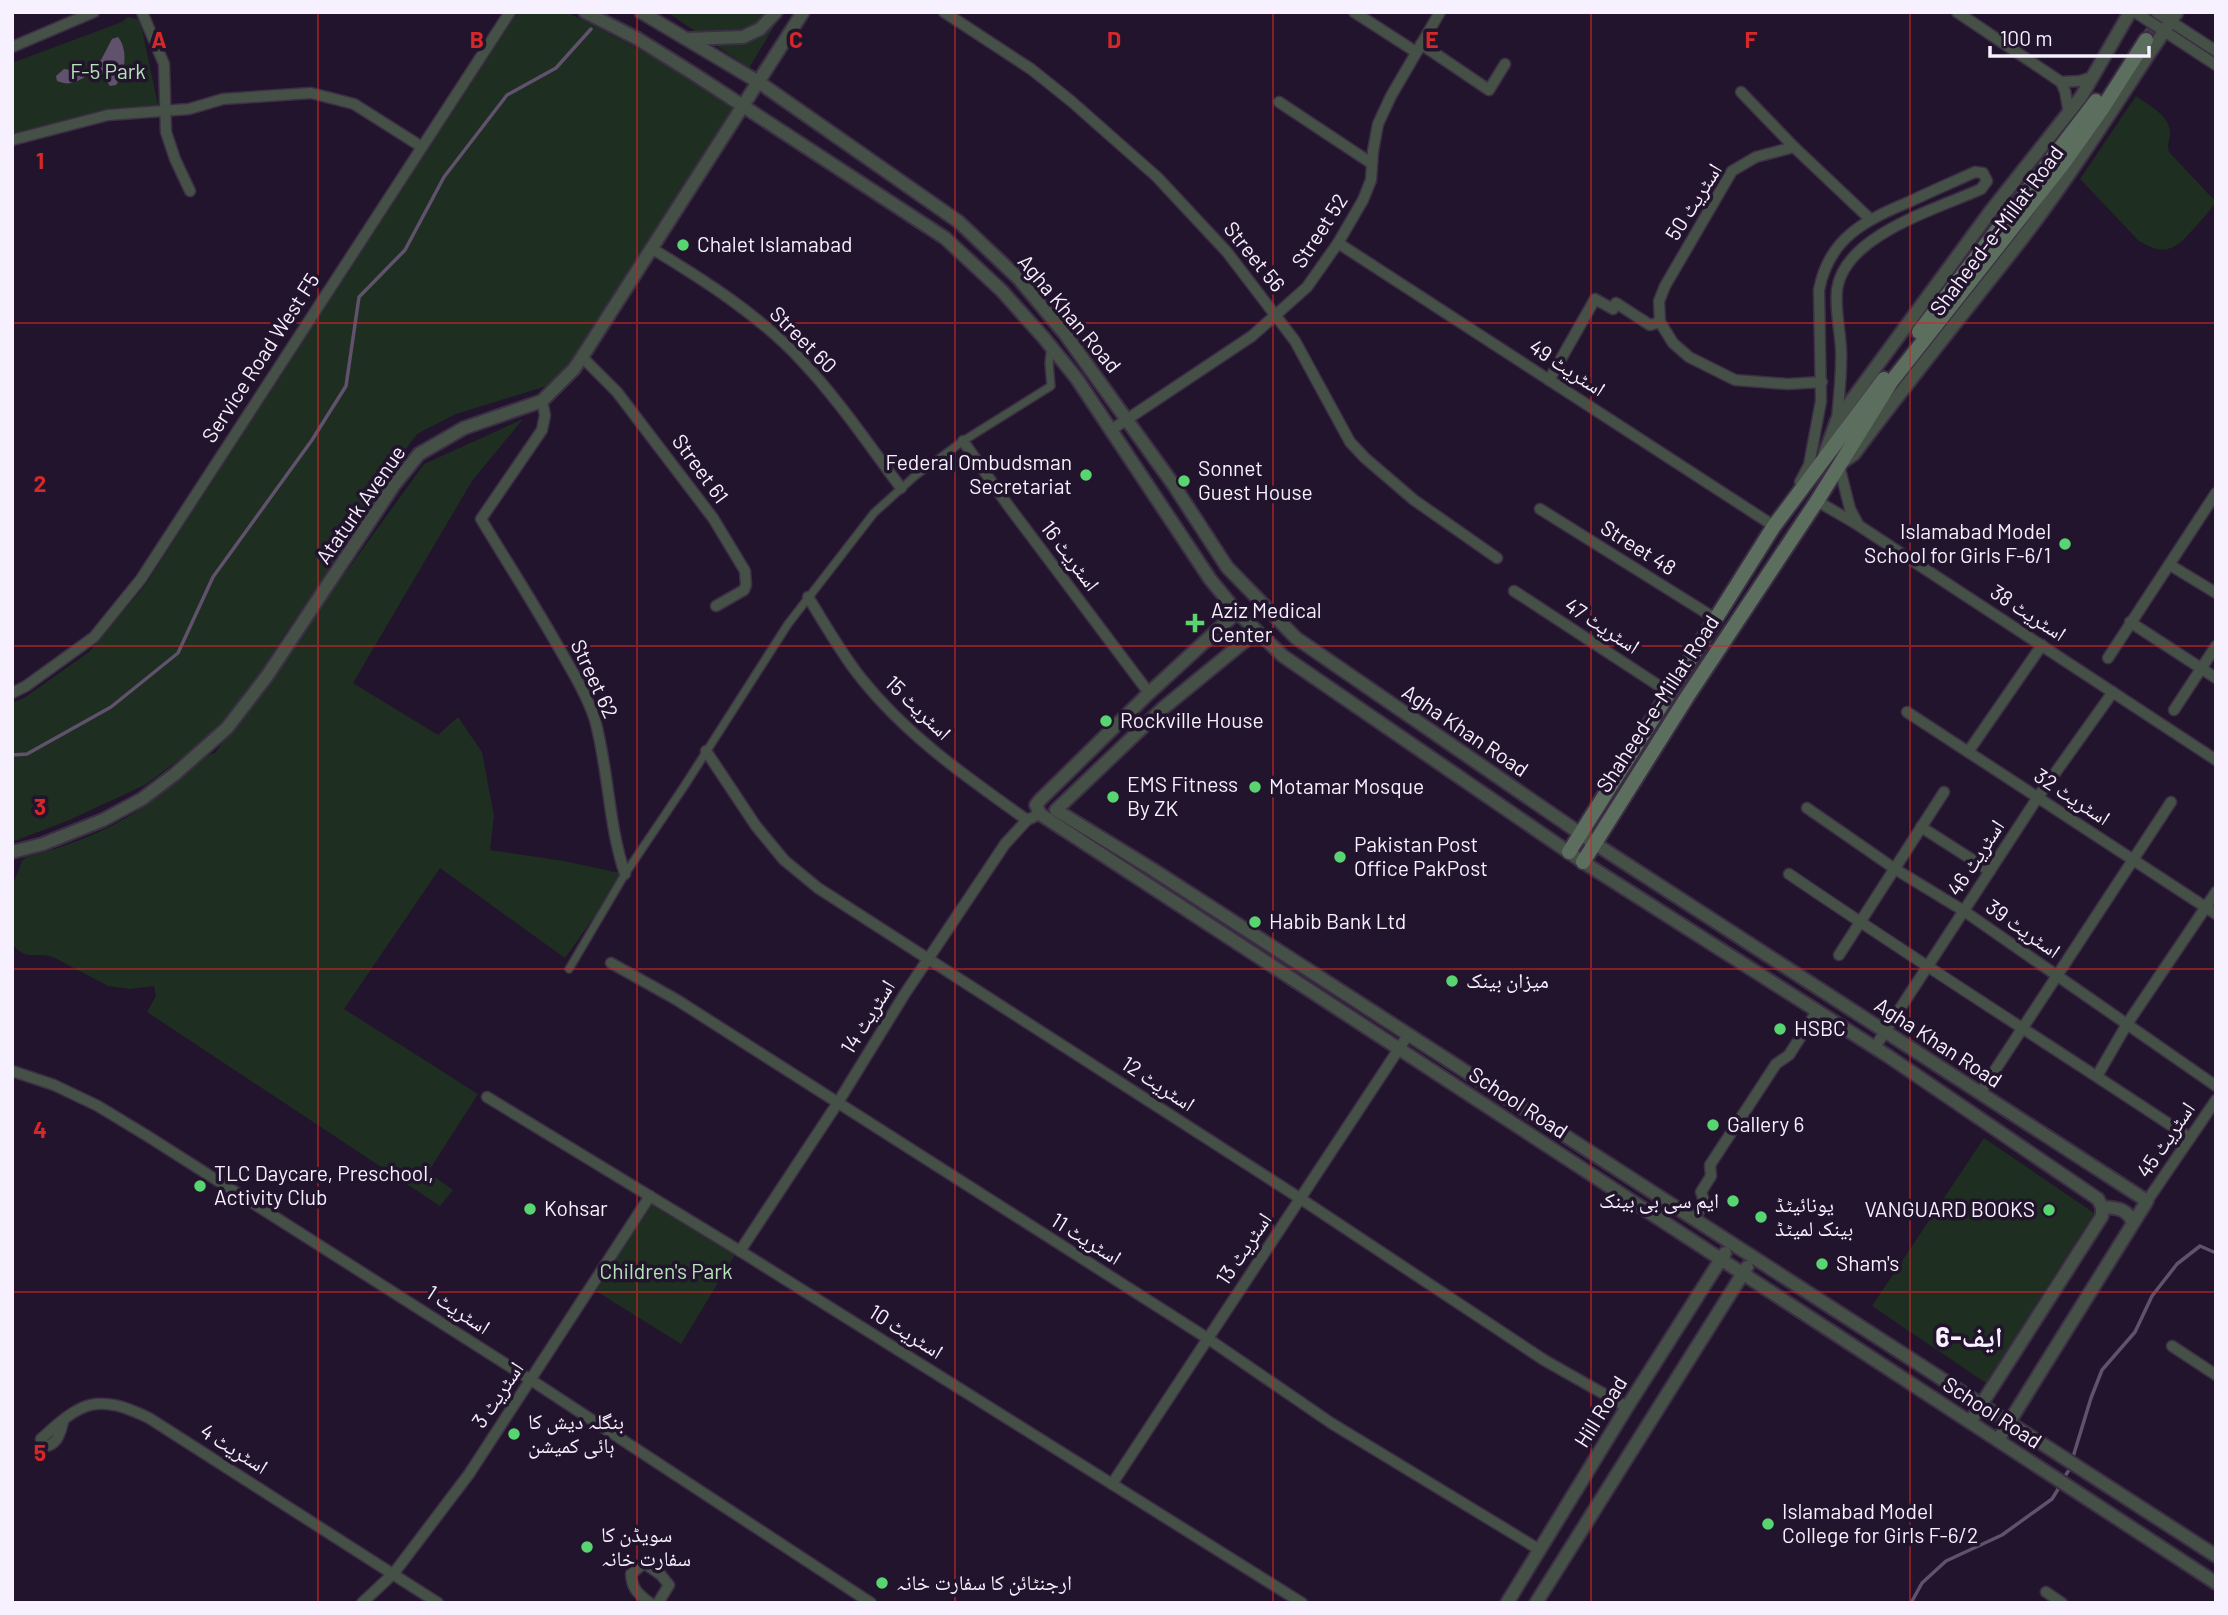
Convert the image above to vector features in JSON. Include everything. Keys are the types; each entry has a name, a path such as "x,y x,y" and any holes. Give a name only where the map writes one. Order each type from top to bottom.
{"main road":[{"name":"Shaheed-e-Millat Road","path":"1569,852 1774,527 2142,37 2102,109 2063,164 1891,382 1583,862"},
{"path":"1787,509 1800,525"},
{"path":"1672,689 1689,694"}],"street":[{"path":"12,47 94,12"},
{"path":"142,12 164,64 166,132 190,191"},
{"name":"Service Road West F5","path":"12,693 26,686 94,637 141,579 510,12"},
{"name":"Agha Khan Road","path":"585,12 638,39 945,238 1003,291 1077,379 1210,579 1237,612 1283,656 1583,862 1875,1048 2100,1203 2129,1214 2133,1223"},
{"name":"Agha Khan Road","path":"641,12 760,83 960,222 1019,279 1058,324 1127,418 1227,567 1296,638 1594,843 2147,1201"},
{"path":"687,39 743,37 760,29 776,12"},
{"name":"Ataturk Avenue","path":"12,852 43,844 103,820 142,799 175,774 228,727 267,677 394,485 419,454 464,428 542,401 574,369 760,83 803,12"},
{"name":"Street 56","path":"944,12 1031,69 1157,177 1227,252 1295,341 1350,442 1414,500 1497,558"},
{"path":"1354,12 1489,90 1505,64"},
{"name":"Street 52","path":"1111,430 1252,336 1307,287 1338,243 1363,200 1371,180 1371,163 1378,124 1440,12"},
{"path":"1957,12 2061,82 2066,91 2069,113"},
{"name":"Shaheed-e-Millat Road","path":"1823,460 1837,420 1990,212 2069,113 2130,12"},
{"path":"2135,12 2171,22 2216,65"},
{"path":"2156,12 2216,51"},
{"name":"Shaheed-e-Millat Road","path":"1839,465 1854,454 1936,345 2021,239 2109,118 2171,22"},
{"path":"2061,82 2092,77"},
{"path":"1741,92 1870,219"},
{"path":"12,140 108,115 188,109 223,99 311,93 354,104 422,147"},
{"path":"1279,102 1371,163"},
{"name":"اسٹریٹ 50","path":"1655,323 1665,286 1732,171 1756,157 1794,147"},
{"path":"1787,509 1809,465 1821,401 1818,312 1822,274 1838,247 1870,219 1975,172 1983,173 1987,181 1981,189 1880,235 1856,253 1844,269 1837,291 1841,362 1837,420"},
{"name":"اسٹریٹ 49","path":"1338,243 1774,527"},
{"name":"Street 60","path":"651,248 725,295 786,345 812,372 901,488"},
{"path":"1549,380 1595,299 1613,309 1616,303 1655,323 1689,357 1735,380 1788,384 1822,382"},
{"path":"569,969 625,874 808,597 874,513 901,488 963,441 1052,386 1049,363 1051,347"},
{"name":"Street 61","path":"582,357 617,392 650,433 713,518 742,564 747,578 744,590 716,606"},
{"name":"Street 62","path":"542,401 545,415 542,430 481,519 575,676 594,718 617,847 625,874"},
{"name":"اسٹریٹ 16","path":"963,441 1007,504 1149,692"},
{"path":"1839,465 1850,509 1858,525"},
{"path":"2108,658 2216,493"},
{"name":"اسٹریٹ 38","path":"1817,501 1858,525 2216,760"},
{"name":"Street 48","path":"1540,509 1716,619"},
{"path":"2169,565 2216,593"},
{"name":"اسٹریٹ 47","path":"1514,591 1672,689"},
{"name":"اسٹریٹ 15","path":"808,597 860,678 911,733 950,765 1027,820"},
{"path":"1237,612 1149,692 1040,800 1036,805 1040,814 1056,810 1162,709 1256,632"},
{"path":"2130,622 2216,678"},
{"path":"1283,656 1296,638"},
{"path":"1968,752 2042,645"},
{"path":"2174,710 2216,646"},
{"name":"اسٹریٹ 46","path":"1875,1048 2038,797 2113,692"},
{"name":"اسٹریٹ 32","path":"1907,712 2216,914"},
{"name":"اسٹریٹ 12","path":"706,751 755,826 784,860 818,888 1301,1199 1544,1360 1627,1407"},
{"path":"1839,955 1944,792"},
{"name":"School Road","path":"1040,800 2216,1556"},
{"path":"1980,1093 2171,802"},
{"name":"اسٹریٹ 39","path":"1807,807 1895,869 1964,911 2216,1086"},
{"name":"اسٹریٹ 14","path":"740,1251 837,1104 904,995 1006,844 1027,820 1040,814"},
{"name":"School Road","path":"1040,814 2216,1583"},
{"path":"1921,827 1990,871"},
{"path":"1788,874 2190,1138"},
{"path":"2097,1076 2127,1024 2216,892"},
{"name":"اسٹریٹ 11","path":"611,963 677,1000 1208,1338 1331,1423 1539,1550"},
{"path":"1695,1220 1704,1201 1701,1192 1711,1176 1710,1165 1776,1064 1789,1055 1817,1011"},
{"name":"اسٹریٹ 13","path":"1112,1484 1408,1035"},
{"name":"اسٹریٹ 1","path":"12,1071 54,1085 97,1106 149,1137 531,1380 872,1603"},
{"name":"اسٹریٹ 10","path":"487,1097 740,1251 1302,1603"},
{"name":"اسٹریٹ 45","path":"2147,1201 2216,1100"},
{"path":"1987,1123 1999,1105"},
{"path":"1534,1136 1543,1123"},
{"path":"1970,1422 2102,1216 2100,1203 2113,1179"},
{"name":"اسٹریٹ 3","path":"362,1603 394,1573 469,1474 650,1196"},
{"path":"1998,1440 2147,1201"},
{"name":"Hill Road","path":"1507,1603 1627,1407 1732,1244"},
{"path":"1536,1603 1753,1258"},
{"path":"2172,1346 2216,1375"},
{"name":"اسٹریٹ 4","path":"63,1422 57,1440 42,1447 41,1439 66,1416 89,1404 124,1406 149,1418 438,1603"},
{"path":"650,1603 636,1592 632,1584 631,1574 645,1563 661,1575 669,1586 658,1603"},
{"path":"2046,1592 2062,1603"}],"green space":[{"path":"513,12 567,12 656,58 735,110 556,383 456,414 417,434 390,470 326,574 276,647 261,675 218,731 145,785 67,821 12,842 12,703 24,698 89,652 146,584"},
{"path":"667,12 783,12 749,68"},
{"name":"F-5 Park","path":"128,17 140,20 158,105 61,121 12,136 12,63 122,22"},
{"path":"2136,96 2164,117 2170,129 2169,152 2216,202 2189,234 2176,245 2164,250 2139,241 2080,179"},
{"path":"523,419 472,481 353,683 438,735 458,717 482,752 494,816 490,850 564,861 625,874 565,958 440,868 344,1009 478,1094 428,1172 453,1190 440,1206 147,1012 156,996 154,986 130,989 108,986 53,957 22,953 12,944 12,887 26,857 83,838 125,819 198,762 215,753 424,464"},
{"path":"1984,1138 2094,1213 1986,1383 1872,1306"},
{"name":"Children's Park","path":"651,1201 736,1253 681,1344 596,1291"}],"shaded area":[{"path":"118,37 123,48 124,61 122,74 116,85 110,86 99,69 74,82 57,81 56,76 64,69 80,71 91,68 101,60 112,39"}],"waterway":[{"path":"12,755 27,754 111,707 178,653 213,577 312,440 346,386 359,297 405,250 444,177 507,95 556,68 591,29"},
{"path":"2063,1479 2069,1470 2102,1370 2135,1332 2152,1296 2177,1264 2200,1246 2216,1253"},
{"path":"1911,1603 1922,1583 1946,1561 2002,1535 2052,1499 2060,1486"}],"tunnel":[{"path":"2146,40 2165,12"}],"place":[{"name":"Chalet Islamabad","path":"683,245"},
{"name":"Federal Ombudsman Secretariat","path":"1086,475"},
{"name":"Sonnet Guest House","path":"1184,481"},
{"name":"Islamabad Model School for Girls F-6/1","path":"2065,544"},
{"name":"Aziz Medical Center","path":"1195,623"},
{"name":"Rockville House","path":"1106,721"},
{"name":"Motamar Mosque","path":"1255,787"},
{"name":"EMS Fitness By ZK","path":"1113,797"},
{"name":"Pakistan Post Office PakPost","path":"1340,857"},
{"name":"Habib Bank Ltd","path":"1255,922"},
{"name":"میزان بینک","path":"1452,981"},
{"name":"HSBC","path":"1780,1029"},
{"name":"Gallery 6","path":"1713,1125"},
{"name":"TLC Daycare, Preschool, Activity Club","path":"200,1186"},
{"name":"ایم سی بی بینک","path":"1733,1201"},
{"name":"Kohsar","path":"530,1209"},
{"name":"VANGUARD BOOKS","path":"2049,1210"},
{"name":"یونائیٹڈ بینک لمیٹڈ","path":"1761,1217"},
{"name":"Sham's","path":"1822,1264"},
{"name":"بنگلہ دیش کا ہائی کمیشن","path":"514,1434"},
{"name":"Islamabad Model College for Girls F-6/2","path":"1768,1524"},
{"name":"سویڈن کا سفارت خانہ","path":"587,1547"},
{"name":"ارجنٹائن کا سفارت خانہ","path":"882,1583"}],"district":[{"name":"ایف-6","path":"1969,1337"}]}
